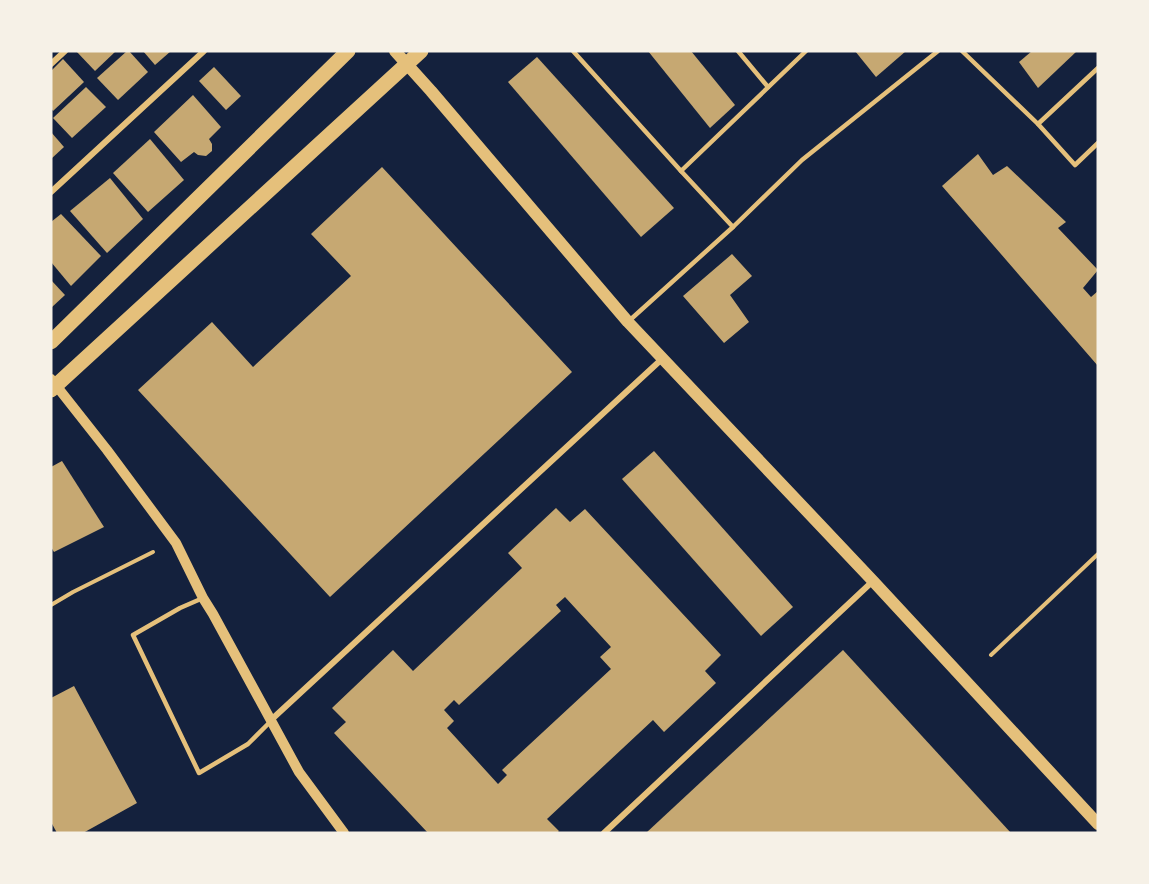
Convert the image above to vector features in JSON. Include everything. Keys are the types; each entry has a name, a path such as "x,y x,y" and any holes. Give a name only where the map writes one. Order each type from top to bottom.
{"main road":[{"path":"51,342 348,51"},
{"path":"395,51 627,322 873,581 1098,824"},
{"path":"53,385 421,51"}],"street":[{"path":"51,64 65,51"},
{"path":"51,192 204,51"},
{"path":"271,720 663,358"},
{"path":"53,385 107,450 177,543 203,598 299,772 344,833"},
{"path":"604,833 873,581"}],"lane":[{"path":"573,51 734,227"},
{"path":"738,51 768,87"},
{"path":"681,171 806,51"},
{"path":"627,322 734,227 802,160 938,51"},
{"path":"962,51 1038,124 1075,165 1098,143"},
{"path":"1038,124 1098,68"},
{"path":"203,598 180,608 133,635 199,773 248,744 271,720"}],"path":[{"path":"51,605 153,552"},
{"path":"991,655 1098,554"}],"building":[{"path":"76,51 116,51 95,71"},
{"path":"127,51 148,72 118,100 97,78"},
{"path":"143,51 171,51 155,65"},
{"path":"648,51 691,51 735,105 710,128"},
{"path":"855,51 906,51 876,77"},
{"path":"1032,51 1077,51 1038,88 1019,62"},
{"path":"537,57 674,208 641,237 508,82"},
{"path":"63,59 84,82 53,111 51,108 51,71"},
{"path":"214,67 241,96 226,110 199,81"},
{"path":"86,87 106,107 72,138 53,118"},
{"path":"193,95 221,127 209,139 212,151 206,156 194,152 181,162 154,132"},
{"path":"51,132 64,147 51,159"},
{"path":"150,139 184,180 148,212 113,173"},
{"path":"978,154 993,175 1007,166 1066,222 1058,228 1098,270 1083,288 1091,297 1098,291 1098,366 942,186"},
{"path":"382,167 572,372 330,597 138,390 212,322 253,367 351,276 311,234"},
{"path":"110,178 143,219 107,253 70,211"},
{"path":"61,214 101,256 71,286 51,262 51,222"},
{"path":"732,254 752,276 730,295 749,322 724,343 683,296"},
{"path":"51,280 65,295 51,308"},
{"path":"654,451 793,607 761,636 622,479"},
{"path":"62,461 104,527 54,552 51,547 51,467"},
{"path":"556,508 570,522 585,509 721,655 705,671 716,683 664,732 653,720 547,819 559,831 557,833 428,833 334,733 346,722 332,708 393,650 413,671 522,568 508,553","holes":["565,597 611,647 600,657 611,669 502,770 507,775 498,784 447,728 454,721 444,710 454,700 459,705 561,611 556,605"]},
{"path":"843,650 1011,833 646,833"},
{"path":"74,686 137,803 83,833 57,833 51,822 51,698"}]}
